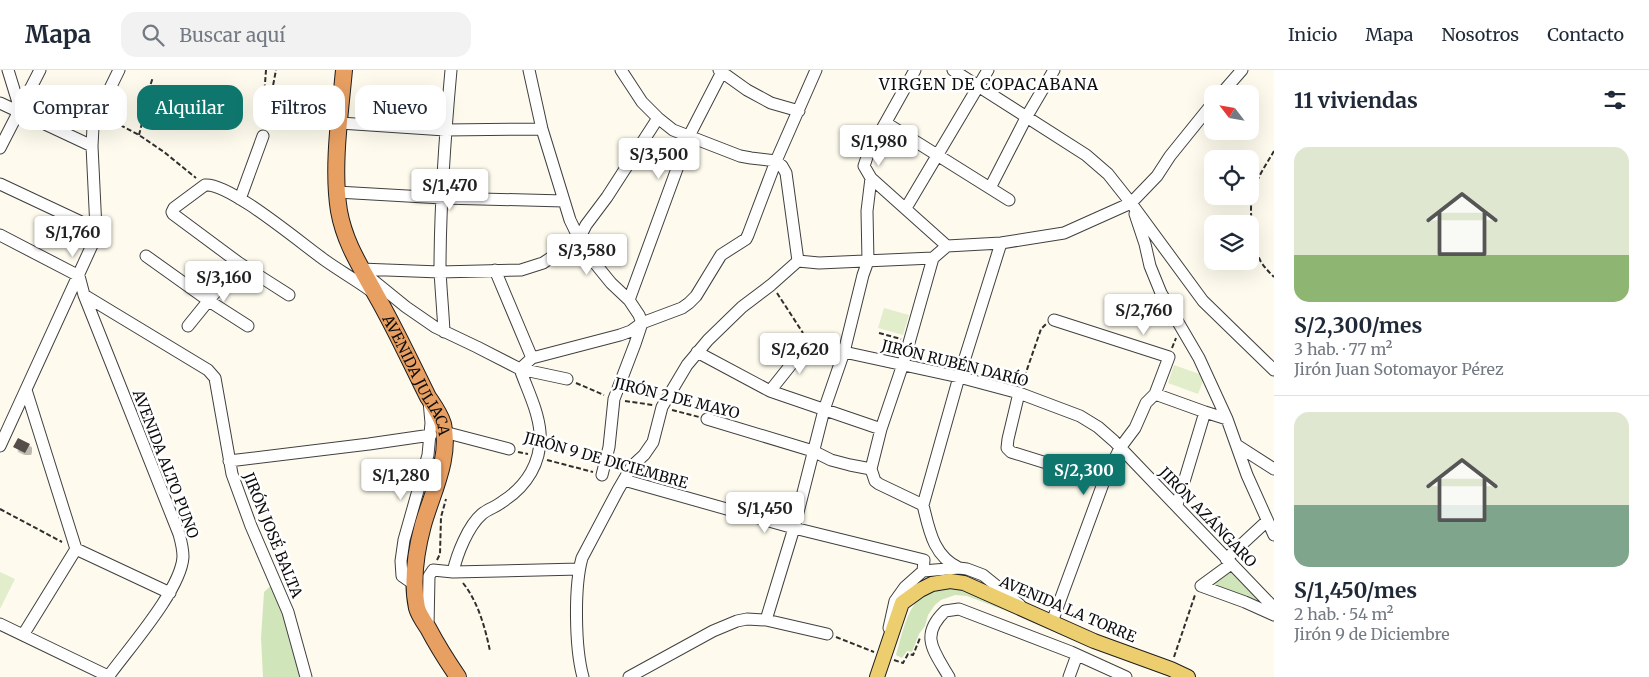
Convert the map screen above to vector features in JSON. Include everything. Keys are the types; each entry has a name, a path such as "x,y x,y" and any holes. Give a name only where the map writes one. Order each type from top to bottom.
{"highway":[{"name":"AVENIDA JULIACA","path":"342,85 344,70"},
{"name":"AVENIDA JULIACA","path":"337,130 336,176 339,211 352,253 376,294 438,413 437,433 444,458 418,544 415,585 418,611 442,654 458,677"}],"main road":[{"name":"AVENIDA LA TORRE","path":"888,655 902,604 920,590 932,584 950,581 964,583 1094,641 1188,677"},
{"path":"877,677 888,655"}],"street":[{"path":"8,70 15,95"},
{"path":"32,85 40,70"},
{"path":"112,85 119,70"},
{"path":"446,120 451,70"},
{"path":"529,70 542,129 570,220 592,262 629,300 642,323 614,399 610,447 602,474"},
{"path":"621,70 642,102 673,130 740,156 776,160 782,166 786,173 798,261"},
{"path":"520,369 532,358 620,335 631,331 642,323 682,308 689,303 721,255 746,239 776,160 816,70"},
{"path":"915,70 865,160 864,166 871,178 947,246"},
{"path":"953,70 1086,155 1108,174 1203,301 1274,370"},
{"path":"906,208 988,70"},
{"path":"990,188 1026,116 1054,70"},
{"path":"1229,85 1242,70"},
{"path":"629,300 689,136 721,71 747,90 771,103 799,111"},
{"path":"0,103 15,109"},
{"path":"923,505 876,482 871,469 881,429 903,364 933,258 947,246 1001,243 1064,233 1131,203 1157,176 1170,156 1204,114"},
{"path":"0,148 15,118"},
{"path":"360,269 440,272 521,270 543,263 579,239 586,225 608,197 658,118"},
{"path":"886,123 1009,200"},
{"path":"446,130 542,129"},
{"path":"60,130 92,146"},
{"path":"1,441 92,248 96,229 92,146 93,130"},
{"path":"444,332 440,272 445,130"},
{"path":"240,199 263,136"},
{"path":"766,620 794,528 824,410 844,352 868,261 867,211 871,178"},
{"path":"0,184 96,229"},
{"path":"289,295 239,263 172,212 174,208 205,185 216,186 240,199 327,262 376,294"},
{"path":"337,192 564,202"},
{"path":"1131,203 1145,244 1150,266 1161,293 1199,358 1228,419 1247,475 1274,535"},
{"path":"0,235 79,276"},
{"path":"1001,243 959,377 923,505 932,542 945,559 959,568 968,569 983,575 1029,612"},
{"path":"146,256 248,326"},
{"path":"583,677 579,654 577,610 580,569 590,541 632,466 653,442 662,407 677,380 698,352 742,307 798,261 819,263 933,258"},
{"path":"188,326 239,263"},
{"path":"360,269 435,328 520,369 567,378"},
{"path":"495,270 532,358"},
{"name":"AVENIDA ALTO PUNO","path":"79,276 84,295 179,534 183,556 170,593 108,676"},
{"name":"JIRÓN JOSÉ BALTA","path":"84,295 212,374 217,383 232,474 247,517 288,612 306,677"},
{"path":"1052,622 1104,481 1120,448 1135,428 1146,403 1155,394 1169,357 1054,320"},
{"name":"JIRÓN RUBÉN DARÍO","path":"809,342 813,341 844,352 959,377 1019,393 1090,421 1108,435 1120,448"},
{"path":"770,391 809,342"},
{"path":"698,352 770,391 881,429"},
{"path":"453,572 465,539 478,518 518,491 526,482 538,457 540,446 538,418 520,369"},
{"path":"26,390 76,549 170,593"},
{"path":"1019,393 1007,448 1011,452 1104,481"},
{"path":"1155,394 1228,419"},
{"path":"1177,505 1205,412"},
{"name":"JIRÓN 2 DE MAYO","path":"707,419 813,451 832,460 871,469"},
{"path":"229,461 384,442 437,433"},
{"name":"JIRÓN 9 DE DICIEMBRE","path":"437,433 509,449"},
{"path":"1238,446 1274,469"},
{"name":"JIRÓN AZÁNGARO","path":"1120,448 1177,505 1274,608"},
{"name":"JIRÓN 9 DE DICIEMBRE","path":"624,480 924,566 959,568"},
{"path":"1267,521 1229,562 1201,586 1274,615"},
{"path":"888,655 889,625 895,600 924,566 932,542"},
{"path":"23,635 76,549"},
{"path":"428,629 429,576 433,570 453,572 580,569"},
{"path":"949,677 933,648 930,631 945,611 959,609 1078,655 1126,677"},
{"path":"629,677 726,625 747,619 766,620 827,634"},
{"path":"0,624 108,676"},
{"path":"1069,677 1078,655"}],"path":[{"path":"265,85 266,70"},
{"path":"273,85 276,70"},
{"path":"139,134 145,102 154,78"},
{"path":"127,128 164,152 205,185"},
{"path":"263,130 263,136"},
{"path":"1274,150 1255,187 1251,205 1254,237 1260,261 1274,277"},
{"path":"771,285 809,342"},
{"path":"1019,393 1041,329 1054,320"},
{"path":"1169,357 1179,328 1182,327"},
{"path":"879,333 902,339"},
{"name":"JIRÓN 2 DE MAYO","path":"567,378 614,399 662,407 707,419"},
{"name":"JIRÓN 9 DE DICIEMBRE","path":"509,449 602,474"},
{"path":"0,509 76,549"},
{"path":"433,570 440,554 440,531"},
{"path":"453,572 468,589 481,617 490,651"},
{"path":"1171,669 1196,593 1201,586"},
{"path":"827,634 888,655 903,663 908,654 913,655"}],"green space":[{"path":"884,308 909,315 903,335 878,328"},
{"path":"1174,365 1205,376 1198,394 1168,383"},
{"path":"1232,563 1274,609 1209,585"},
{"path":"0,572 15,579 0,609"},
{"path":"278,579 307,677 263,677 261,638 264,592"},
{"path":"954,586 1055,629 967,596 955,595 941,600 935,605 928,615 925,626 919,634 912,652 907,651 902,658 896,655 909,614 918,600 931,591"}],"building":[{"path":"18,438 30,444 25,453 13,447"}],"district":[{"name":"VIRGEN DE COPACABANA","path":"989,84"}]}
